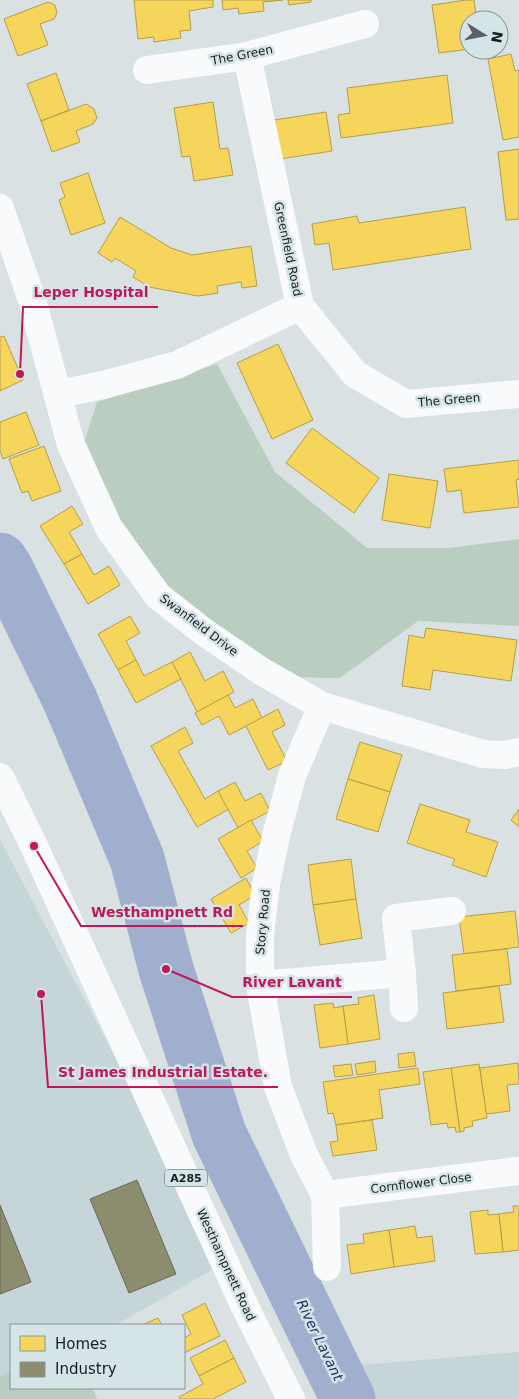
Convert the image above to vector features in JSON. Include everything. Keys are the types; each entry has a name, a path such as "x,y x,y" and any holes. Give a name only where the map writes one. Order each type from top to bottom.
{"street":[{"name":"The Green","path":"147,70 247,56 365,24"},
{"name":"Greenfield Road","path":"58,394 103,386 177,364 300,306 247,56"},
{"name":"Swanfield Drive","path":"0,208 33,302 71,445 109,528 158,596 204,632 261,671 322,706 484,754 505,755 519,752"},
{"name":"The Green","path":"300,306 355,374 406,404 519,394"},
{"name":"Story Road","path":"322,706 292,776 276,836 266,884 260,935 260,985 278,1087 304,1155 325,1195"},
{"name":"Westhampnett Road","path":"0,777 34,846 245,1307 291,1399"},
{"path":"404,1008 396,918 452,911"},
{"path":"260,985 402,973"},
{"name":"Cornflower Close","path":"325,1195 517,1171"},
{"path":"325,1195 327,1267"}],"shaded area":[{"path":"0,840 164,1149 222,1264 118,1324 10,1324 10,1372 0,1376"},
{"path":"519,1352 519,1399 376,1399 361,1365"}],"green space":[{"path":"217,364 275,472 367,548 449,548 519,539 519,626 418,621 340,678 284,677 169,587 123,528 85,440 97,402"},
{"path":"10,1372 10,1389 93,1389 97,1399 0,1399 0,1376"}],"building: Homes":[{"path":"134,0 213,0 213,7 189,11 191,30 180,31 181,38 154,42 154,37 138,39"},
{"path":"222,0 283,0 263,2 264,11 239,14 238,8 223,10"},
{"path":"288,0 311,0 311,2 289,5"},
{"path":"474,0 476,10 459,10 459,50 439,53 432,5"},
{"path":"48,2 55,5 57,13 54,19 40,24 48,45 18,56 4,19"},
{"path":"509,54 511,54 515,71 519,70 519,137 503,140 488,60 509,60"},
{"path":"56,73 69,110 41,121 27,84"},
{"path":"447,75 453,123 341,138 338,115 350,113 347,88"},
{"path":"213,102 220,149 228,148 233,175 194,181 190,156 182,157 174,108"},
{"path":"86,104 94,109 97,118 93,124 76,131 80,142 52,152 41,121"},
{"path":"326,112 332,151 280,159 274,120"},
{"path":"519,149 519,219 506,220 498,152"},
{"path":"88,173 105,223 71,235 59,200 65,197 60,183"},
{"path":"465,207 471,249 333,270 329,243 315,245 312,224 357,216 359,223"},
{"path":"120,217 171,248 192,255 251,246 257,286 242,288 241,282 217,286 218,293 198,296 149,287 133,277 136,271 115,258 112,262 98,253"},
{"path":"4,336 23,380 0,391 0,337"},
{"path":"278,344 313,420 272,439 237,363"},
{"path":"26,412 39,445 3,459 0,451 0,422"},
{"path":"312,428 379,478 354,513 286,463"},
{"path":"44,446 61,491 32,501 28,491 22,493 9,459"},
{"path":"519,460 519,479 516,480 519,507 464,513 461,490 447,492 444,469"},
{"path":"389,474 438,481 430,528 382,520"},
{"path":"72,506 83,524 69,532 82,554 64,564 40,526"},
{"path":"82,554 94,575 109,566 120,585 88,604 64,564"},
{"path":"130,616 140,633 126,641 136,660 118,670 98,634"},
{"path":"426,628 517,640 511,681 433,670 430,690 402,686 409,635 424,638"},
{"path":"190,652 205,681 223,671 234,692 197,712 172,662"},
{"path":"136,660 144,676 172,662 181,679 136,703 118,670"},
{"path":"228,695 235,708 253,699 262,718 229,735 219,716 202,725 195,713"},
{"path":"278,709 285,725 272,732 287,761 268,770 246,726"},
{"path":"185,727 193,743 178,751 205,799 218,791 229,809 197,827 151,746"},
{"path":"360,742 402,755 390,792 348,779"},
{"path":"348,779 390,792 378,832 336,819"},
{"path":"235,782 245,801 261,793 270,811 238,828 218,791"},
{"path":"420,804 470,820 466,832 498,842 486,877 452,865 455,859 407,843"},
{"path":"519,809 519,827 511,820"},
{"path":"251,820 263,841 247,851 257,868 241,878 218,839"},
{"path":"351,859 356,899 313,905 308,865"},
{"path":"246,878 255,895 239,905 249,923 231,933 211,899"},
{"path":"356,899 362,938 320,945 313,905"},
{"path":"515,911 519,947 464,954 459,917"},
{"path":"507,949 511,984 456,991 452,955"},
{"path":"499,986 504,1022 447,1029 443,993"},
{"path":"374,995 380,1039 348,1044 343,1006 359,1004 358,998"},
{"path":"333,1003 334,1008 343,1006 348,1044 320,1048 314,1005"},
{"path":"414,1052 416,1066 399,1068 398,1054"},
{"path":"375,1061 376,1072 357,1075 355,1064"},
{"path":"518,1063 519,1084 507,1085 510,1111 486,1114 480,1068"},
{"path":"351,1064 353,1075 335,1077 333,1066"},
{"path":"479,1064 487,1118 472,1121 473,1126 464,1128 464,1131 460,1132 451,1068"},
{"path":"418,1068 420,1084 379,1090 383,1118 336,1125 333,1113 328,1114 323,1082"},
{"path":"451,1068 460,1132 456,1132 455,1127 448,1128 447,1123 431,1125 423,1072"},
{"path":"372,1120 377,1150 333,1156 330,1142 338,1141 336,1125"},
{"path":"513,1206 519,1206 519,1250 503,1252 499,1214 514,1212"},
{"path":"488,1210 488,1215 499,1214 503,1252 475,1254 470,1212"},
{"path":"415,1226 417,1238 432,1236 435,1261 394,1267 389,1230"},
{"path":"389,1230 394,1267 351,1274 347,1245 364,1243 363,1234"},
{"path":"205,1303 220,1336 185,1353 185,1337 191,1334 182,1315"},
{"path":"158,1318 161,1324 144,1324"},
{"path":"225,1340 234,1358 199,1376 190,1358"},
{"path":"234,1358 246,1382 213,1399 180,1399 179,1397 203,1384 199,1376"}],"building: Industry":[{"path":"137,1180 176,1274 129,1293 90,1199"},
{"path":"0,1205 31,1282 0,1294"}],"waterway":[{"name":"River Lavant","path":"0,560 70,700 137,859 166,969 219,1134 348,1399"}],"place":[{"name":"Leper Hospital","path":"20,374"},
{"name":"Westhampnett Rd","path":"34,846"},
{"name":"River Lavant","path":"166,969"},
{"name":"St James Industrial Estate.","path":"41,994"}]}
